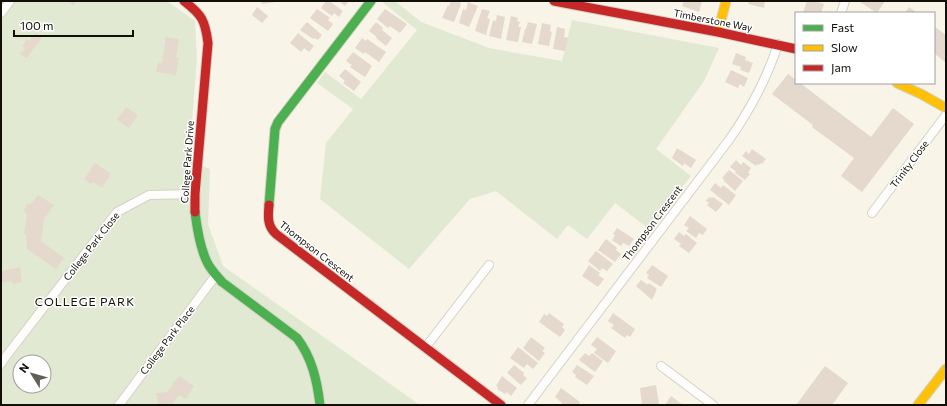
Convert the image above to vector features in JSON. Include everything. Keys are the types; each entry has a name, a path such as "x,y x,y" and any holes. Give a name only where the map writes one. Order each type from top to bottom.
{"street":[{"path":"1,13 10,1"},
{"name":"College Park Drive","path":"184,1 199,13 206,29 208,43 195,194 195,214 202,249 208,264 222,282 297,338 305,348 316,375 320,405"},
{"name":"Thompson Crescent","path":"371,1 278,122 275,129 268,221 270,228 273,233 501,405"},
{"name":"Timberstone Way","path":"554,1 718,32 795,49"},
{"path":"718,32 726,1"},
{"path":"841,12 845,1"},
{"name":"Thompson Crescent","path":"528,405 734,134 766,77 778,44"},
{"path":"899,84 946,108"},
{"name":"Trinity Close","path":"872,213 946,115"},
{"name":"College Park Close","path":"1,364 117,212 149,195 195,194"},
{"path":"426,348 489,265"},
{"name":"College Park Place","path":"119,405 216,275"},
{"path":"661,366 713,405"},
{"path":"918,405 946,368"}],"green space":[{"path":"1,1 167,1 195,21 197,58 189,160 210,169 208,224 223,266 420,405 1,405"},
{"path":"381,1 395,1 421,22 489,48 562,61 572,20 719,48 704,81 656,149 691,176 649,229 615,203 587,239 568,225 557,239 496,191 470,199 409,269 320,199 326,143 353,109 317,83 325,72 361,99 417,30"}],"building":[{"path":"68,1 77,1 73,6"},
{"path":"261,1 276,1 276,2 262,4"},
{"path":"326,1 329,1 343,11 339,17 334,13 332,16 321,8"},
{"path":"339,1 349,1 345,6"},
{"path":"451,1 461,1 454,22 442,18"},
{"path":"684,1 702,1 699,12 682,6"},
{"path":"749,1 765,1 764,8 748,4"},
{"path":"807,1 814,1 824,4 821,12 803,12"},
{"path":"860,1 885,1 878,12"},
{"path":"468,2 478,6 469,27 459,23 463,9 466,10"},
{"path":"257,7 268,16 262,23 252,15"},
{"path":"909,7 916,12 906,12"},
{"path":"317,9 330,18 328,20 333,24 328,31 310,18"},
{"path":"385,9 407,24 400,33 390,26 388,28 377,19"},
{"path":"482,9 490,11 487,18 490,19 486,35 475,31"},
{"path":"497,15 505,17 501,39 489,36 493,20 496,21"},
{"path":"511,16 518,18 517,21 520,22 518,27 521,27 518,42 506,40"},
{"path":"307,22 322,35 318,40 313,39 300,30"},
{"path":"376,22 383,28 382,30 392,38 386,46 369,31"},
{"path":"528,22 537,24 532,44 522,42"},
{"path":"542,23 551,25 550,31 552,32 549,46 538,44"},
{"path":"557,27 565,29 564,37 568,38 565,51 553,49"},
{"path":"935,27 946,35 946,63 935,54"},
{"path":"35,33 42,38 27,58 20,54 25,48 22,46 27,39 29,41"},
{"path":"298,33 314,46 309,52 304,48 301,52 290,43"},
{"path":"166,37 179,39 176,57 179,58 176,75 156,72 158,62 162,63"},
{"path":"362,38 366,41 367,39 386,52 379,62 365,52 364,54 355,48"},
{"path":"353,52 372,66 365,77 350,67 352,65 346,61"},
{"path":"736,53 746,57 745,60 753,63 749,73 740,70 741,67 732,64"},
{"path":"345,69 361,82 354,91 343,83 345,81 339,76"},
{"path":"731,70 748,78 744,87 740,84 738,88 725,82"},
{"path":"788,74 795,79 795,84 801,84 871,137 893,108 914,124 862,192 841,176 854,158 812,127 813,125 772,94"},
{"path":"126,107 138,115 129,128 117,120"},
{"path":"677,148 696,160 691,168 684,163 683,166 672,158"},
{"path":"752,149 766,159 762,164 757,164 756,166 742,156 746,151 749,154"},
{"path":"736,160 741,165 743,162 751,168 748,173 750,174 745,180 735,173 736,171 730,167"},
{"path":"95,163 111,174 102,188 93,182 91,184 84,179"},
{"path":"729,170 743,181 735,191 722,178"},
{"path":"715,183 721,188 723,185 736,195 729,205 710,190"},
{"path":"38,195 54,205 44,219 41,241 64,258 56,269 27,249 26,234 24,234 27,215 24,211 26,205 32,203"},
{"path":"709,197 713,197 723,204 716,212 707,205 709,203 706,201"},
{"path":"690,216 707,229 703,235 699,233 696,238 686,231 689,228 684,225"},
{"path":"617,228 634,239 629,246 623,243 621,246 612,240 615,235 613,234"},
{"path":"679,232 684,236 686,234 697,243 689,253 679,246 681,244 674,239"},
{"path":"606,239 617,248 616,250 621,254 615,262 598,250"},
{"path":"596,251 613,264 607,271 602,268 600,271 588,261"},
{"path":"589,265 600,273 598,275 604,279 598,287 582,276"},
{"path":"652,265 668,276 661,287 647,278 649,275 646,273"},
{"path":"20,267 22,282 13,284 12,281 1,283 1,271"},
{"path":"641,280 648,285 649,283 657,289 652,300 636,286"},
{"path":"549,313 564,324 562,327 565,330 560,337 539,322 544,314 547,316"},
{"path":"613,313 635,329 630,337 627,335 625,338 611,328 614,325 608,321"},
{"path":"531,337 545,348 542,351 545,353 539,361 523,348"},
{"path":"597,337 616,351 608,363 594,353 597,349 591,345"},
{"path":"518,347 538,363 533,369 527,364 524,368 510,358"},
{"path":"585,353 589,356 592,353 603,361 595,372 579,360"},
{"path":"514,365 524,373 523,375 527,378 521,385 507,373"},
{"path":"577,365 594,376 587,385 575,377 576,375 572,372"},
{"path":"825,366 848,383 832,405 796,405"},
{"path":"179,376 194,386 186,399 179,395 172,404 158,404 156,393 167,392"},
{"path":"502,376 517,388 511,396 507,392 505,394 497,389 498,387 496,386"},
{"path":"656,385 659,404 642,405 640,388"},
{"path":"561,388 580,402 578,405 561,405 562,403 555,397"},
{"path":"671,396 683,405 665,405"}],"traffic: fast":[{"path":"269,205 275,129 278,122 371,1"},
{"path":"195,212 201,245 205,258 210,267 222,282 297,338 310,361 320,405"}],"traffic: slow":[{"path":"718,32 726,1"},
{"path":"899,84 946,108"},
{"path":"918,405 946,369"}],"traffic: jam":[{"path":"184,1 195,10 202,19 206,29 208,43 195,194 195,212"},
{"path":"554,1 718,32 795,49"},
{"path":"269,205 268,217 271,228 276,234 501,405"}],"district":[{"name":"COLLEGE PARK","path":"85,302"}]}
